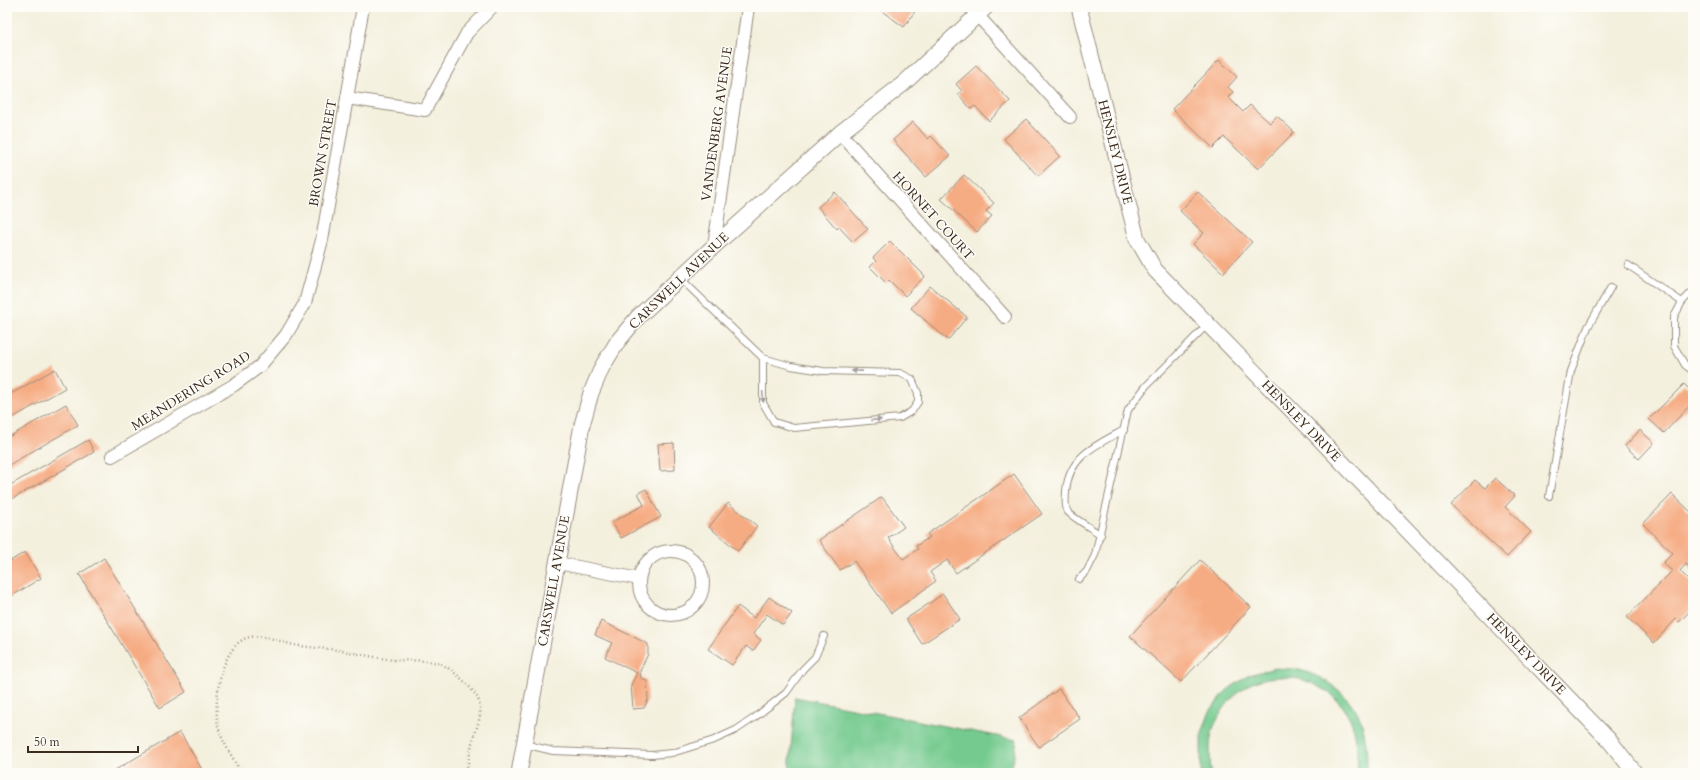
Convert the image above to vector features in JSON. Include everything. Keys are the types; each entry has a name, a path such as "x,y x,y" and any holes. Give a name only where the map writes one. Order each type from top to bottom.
{"street":[{"name":"BROWN STREET","path":"305,303 322,240 363,7"},
{"path":"347,98 425,110 467,33 492,7"},
{"name":"VANDENBERG AVENUE","path":"714,246 748,7"},
{"name":"HENSLEY DRIVE","path":"1079,7 1137,239 1155,270 1609,740 1635,773"},
{"path":"978,9 1070,116"},
{"name":"CARSWELL AVENUE","path":"519,773 582,425 602,367 618,341 638,316 840,133 904,84 978,9"},
{"name":"HORNET COURT","path":"840,133 1005,317"},
{"name":"MEANDERING ROAD","path":"112,456 234,385 260,366 286,334 305,303"},
{"path":"672,550 691,558 698,566 702,575 703,585 700,596 694,605 685,612 675,615 664,614 654,610 646,603 640,594 639,579 640,572 645,563 652,556 672,550"},
{"path":"558,563 639,579"}],"lane":[{"path":"1628,265 1682,302"},
{"path":"680,278 763,358 791,366 823,371 900,373 912,379 918,393 918,402 912,411 900,418 794,428 774,422 763,403 763,358"},
{"path":"1549,496 1571,371 1588,327 1611,287"},
{"path":"1693,291 1682,302 1674,317 1674,346 1685,365 1693,371"},
{"path":"1079,579 1087,570 1096,555 1128,410 1146,386 1207,325"},
{"path":"1101,535 1069,513 1065,502 1067,481 1076,461 1124,430"},
{"path":"524,744 553,750 652,755 672,753 714,740 736,730 786,693 803,669 816,657 824,636"}],"path":[{"path":"241,773 224,742 216,714 219,686 228,656 234,646 250,636 262,637 294,645 356,652 392,659 431,662 442,665 452,671 478,699 480,712 479,723 472,742 466,773"}],"green space":[{"path":"1275,668 1297,669 1312,674 1330,684 1345,696 1357,712 1363,727 1366,747 1367,773 1358,773 1357,746 1353,725 1342,706 1319,686 1304,680 1289,677 1274,677 1259,680 1245,687 1228,703 1213,728 1210,747 1211,773 1201,773 1201,736 1210,711 1227,690 1249,675"},
{"path":"795,697 1017,740 1011,773 789,773"}],"building":[{"path":"876,7 918,7 904,27"},
{"path":"1219,60 1237,77 1228,87 1233,92 1228,97 1243,112 1250,105 1270,123 1277,116 1294,132 1258,169 1224,137 1213,148 1172,109"},
{"path":"976,66 1010,101 989,121 975,106 971,109 958,94 962,91 956,84"},
{"path":"1026,119 1060,156 1038,176 1004,139"},
{"path":"913,122 928,139 931,136 950,156 926,177 893,140"},
{"path":"964,175 994,203 986,211 992,216 977,232 941,199"},
{"path":"835,192 868,229 853,242 839,227 837,229 818,207"},
{"path":"1198,192 1252,242 1223,273 1193,244 1204,233 1180,211"},
{"path":"890,241 925,276 905,296 889,280 886,283 870,267 876,261 873,258"},
{"path":"930,286 967,317 948,340 911,308"},
{"path":"55,369 65,388 7,421 7,396"},
{"path":"1684,384 1693,393 1693,402 1664,433 1649,419"},
{"path":"66,404 78,425 7,466 7,438"},
{"path":"1640,430 1654,443 1639,459 1625,446"},
{"path":"88,440 94,452 7,502 7,487"},
{"path":"674,443 675,470 660,471 658,444"},
{"path":"1014,474 1042,514 956,573 947,560 930,572 936,581 891,613 854,561 840,570 819,540 882,497 904,527 888,538 903,559 918,549 916,546 930,537 927,534"},
{"path":"1495,478 1515,496 1505,507 1531,532 1507,557 1451,505 1475,480 1485,488"},
{"path":"646,489 661,517 621,538 612,522 644,505 638,493"},
{"path":"1672,494 1693,514 1693,571 1686,564 1680,571 1693,584 1693,608 1679,622 1676,619 1654,643 1627,617 1672,571 1663,563 1673,553 1643,524"},
{"path":"728,503 757,526 738,551 709,527"},
{"path":"25,552 41,578 7,599 7,563"},
{"path":"104,558 186,692 160,708 79,574"},
{"path":"1200,560 1251,607 1181,682 1130,636"},
{"path":"943,594 960,619 922,644 906,619"},
{"path":"769,597 792,613 783,625 767,614 753,634 761,640 753,651 746,646 732,665 708,649 738,606 754,618"},
{"path":"601,621 648,644 648,654 640,671 641,678 647,681 648,700 644,708 633,709 631,685 637,673 605,657 612,643 595,635"},
{"path":"1059,689 1080,719 1039,747 1019,718"},
{"path":"180,732 204,773 110,773"}]}
